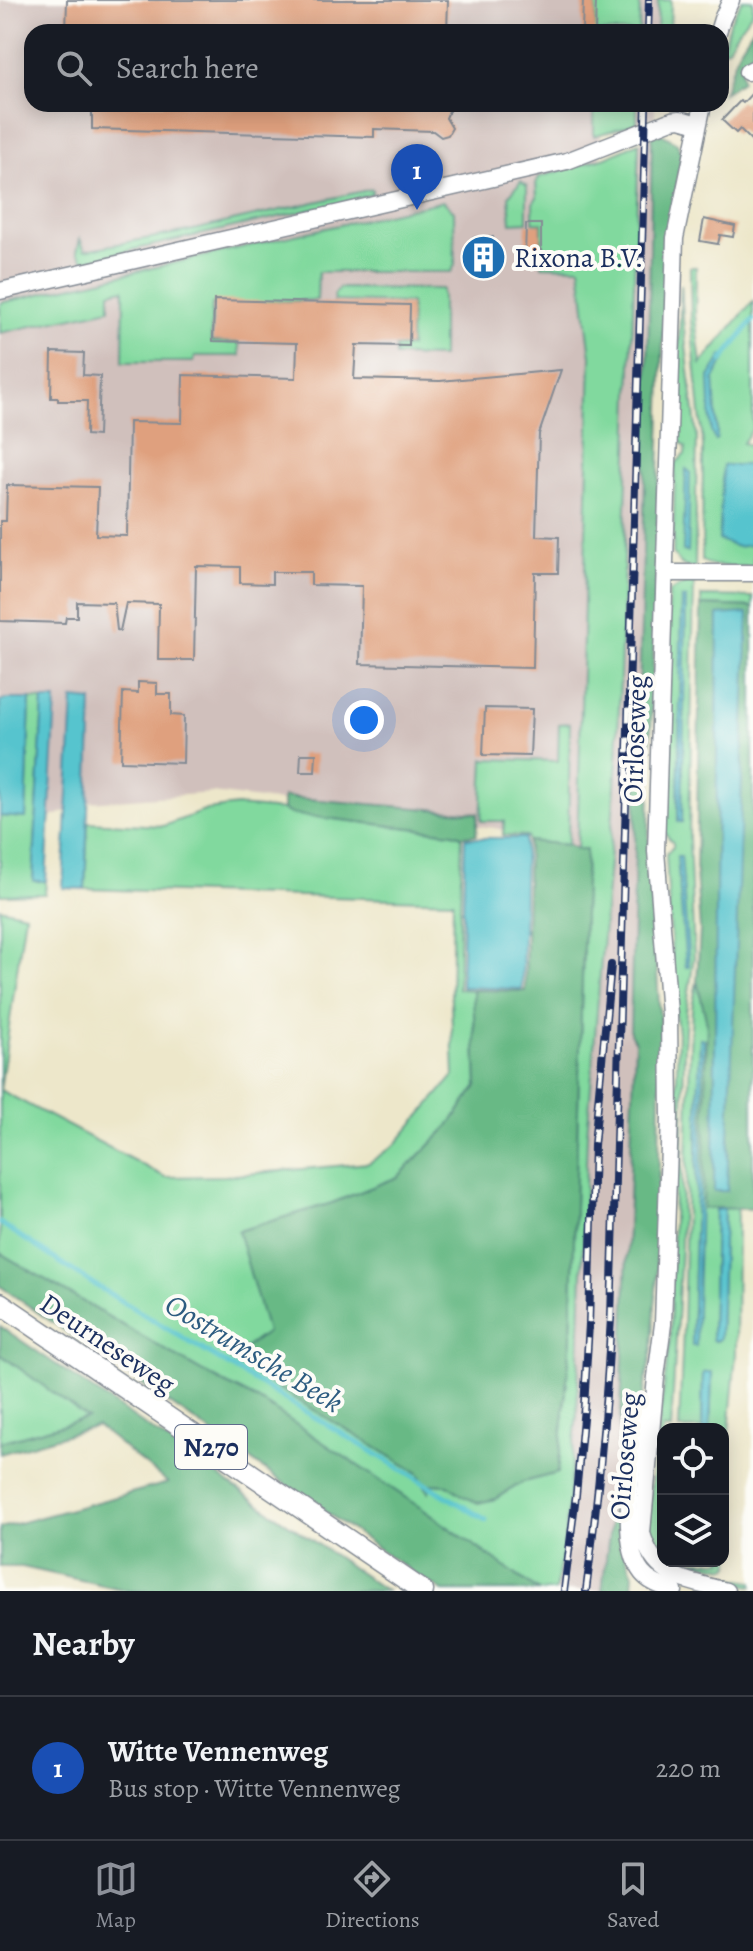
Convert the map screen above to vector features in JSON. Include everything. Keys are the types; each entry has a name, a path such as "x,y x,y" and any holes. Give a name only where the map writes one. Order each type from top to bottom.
{"main road":[{"name":"Deurneseweg","path":"0,1303 423,1591"}],"street":[{"path":"721,24 731,0"},
{"name":"Oirloseweg","path":"657,1563 642,1533 663,1324 670,1117 669,1014 656,851 675,238 701,112"},
{"path":"0,291 567,161 672,120 698,124"},
{"path":"665,573 753,573"},
{"name":"Oirloseweg","path":"648,1586 631,1551 629,1537 631,1467 642,1416 656,1377"},
{"path":"658,1567 648,1586 674,1591"},
{"path":"660,1567 677,1577 726,1591"}],"shaded area":[{"path":"0,0 605,0 604,24 24,24 24,112 602,112 594,330 584,849 576,850 495,828 212,793 89,802 0,838"},
{"path":"640,0 658,0 657,24 639,24"},
{"path":"637,112 655,112 655,116 637,123"},
{"path":"652,136 630,1033 635,1042 621,1410 602,1591 555,1591 564,1544 577,1413 587,1136 617,762 639,142"}],"green space":[{"path":"596,0 640,0 639,24 595,24"},
{"path":"658,0 671,0 670,24 657,24"},
{"path":"742,0 753,0 753,11 729,46 729,23"},
{"path":"753,28 753,62 741,69 742,81 729,89 729,77 739,50"},
{"path":"594,112 637,112 637,123 594,136"},
{"path":"662,134 677,143 681,154 665,277 651,736 649,838 661,1038 657,1277 652,1350 627,1478 625,1554 633,1574 632,1591 602,1591 621,1410 635,1042 630,1033 652,136"},
{"path":"639,142 617,762 587,1136 577,1413 564,1544 555,1591 539,1591 264,1403 203,1372 0,1253 0,1090 165,1177 225,1176 369,1163 396,1144 454,1076 451,1001 453,901 85,889 88,822 163,826 207,810 237,806 462,836 458,989 473,990 477,1086 449,1126 398,1177 332,1203 267,1333 231,1359 418,1473 428,1491 432,1484 448,1485 465,1497 495,1499 523,1482 558,1473 571,1338 586,850 577,849 591,357 580,267 542,266 542,223 533,222 533,203 537,197 539,177 606,157"},
{"path":"521,181 527,186 527,222 511,223 509,196"},
{"path":"372,189 372,194 344,202 84,261 77,252 80,239 85,250 189,231"},
{"path":"443,201 454,211 455,265 451,272 318,272 317,300 212,304 211,342 239,343 240,356 195,356 194,362 123,362 124,289 110,292 110,309 0,333 0,303"},
{"path":"690,267 696,267 695,315 701,364 753,301 753,428 743,443 753,446 753,465 723,465 751,545 753,496 753,567 720,566 702,561 703,445 691,320","holes":["724,356 714,379 717,438 715,439 709,377"]},
{"path":"681,284 697,437 695,568 682,564 673,554 675,464 685,454 686,447 676,438"},
{"path":"339,288 442,289 442,357 395,356 395,348 410,347 411,303 334,301"},
{"path":"694,582 689,838 694,957 684,1048 681,1247 671,1423 659,1423 670,1339 678,1033 666,854 673,843 665,833 669,592","holes":["682,598 686,599 681,822 678,821"]},
{"path":"701,596 753,597 753,607 701,605"},
{"path":"701,605 753,607 753,1209 703,1208 707,1023 697,981 700,930 696,873"},
{"path":"30,699 43,700 33,880 46,881 45,894 0,895 0,816 26,818"},
{"path":"570,723 568,845 528,841 527,836 503,835 504,821 481,821 484,759 558,761 559,724"},
{"path":"283,797 478,813 476,835 462,836 291,814 283,810"},
{"path":"528,841 586,849 571,1338 558,1473 523,1482 495,1499 478,1503 448,1485 432,1484 428,1492 418,1473 230,1359 267,1332 238,1231 332,1203 398,1177 449,1126 477,1086 473,990 525,991"},
{"path":"0,908 25,914 0,1090"},
{"path":"697,981 707,1023 704,1208 737,1208 736,1354 729,1432 729,1423 710,1423 712,1373 703,1373 702,1423 679,1423 690,1047","holes":["700,1039 695,1346 692,1345","715,1210 724,1210 720,1338 717,1341 712,1339"]},
{"path":"0,1253 203,1372 264,1403 539,1591 443,1591 421,1578 0,1286"},
{"path":"0,1326 386,1591 130,1591 22,1567 0,1567 0,1528 168,1483 97,1426 0,1454 0,1442 87,1418 0,1354"},
{"path":"0,1354 88,1418 0,1442"},
{"path":"657,1438 657,1551 647,1515"},
{"path":"729,1538 734,1540 729,1566"},
{"path":"682,1570 753,1582 753,1586 682,1574"}],"water":[{"path":"723,355 726,357 714,379 715,440 711,432 709,377"},
{"path":"723,465 753,465 751,545 737,547 719,540"},
{"path":"686,469 690,472 688,552 683,551"},
{"path":"682,598 686,598 682,822 678,822"},
{"path":"748,613 727,1191 714,1191 718,615"},
{"path":"30,699 26,818 0,816 0,701"},
{"path":"73,699 92,701 85,889 63,888"},
{"path":"43,700 56,700 46,881 33,881"},
{"path":"465,838 525,838 522,989 461,987"},
{"path":"677,856 681,856 689,967 686,967"},
{"path":"700,1038 704,1039 696,1346 692,1346"},
{"path":"724,1209 720,1339 714,1341 715,1210"},
{"path":"712,1372 710,1423 702,1423 703,1373"}],"building":[{"path":"67,0 448,0 447,24 66,24"},
{"path":"583,0 596,0 595,24 582,24"},
{"path":"753,92 753,142 740,129 736,133 722,120"},
{"path":"92,112 449,112 446,118 452,128 448,135 441,137 433,131 374,129 374,137 92,129"},
{"path":"704,219 735,226 733,237 720,235 718,244 700,241"},
{"path":"526,224 541,224 541,257 525,257"},
{"name":"Rixona B.V.","path":"473,237 493,237 492,276 472,276"},
{"path":"214,300 410,305 409,346 356,345 354,379 440,381 561,370 539,434 536,536 559,537 558,573 535,573 533,668 360,664 362,586 311,585 311,572 272,572 272,584 240,583 240,567 196,566 194,660 158,660 159,604 126,603 120,631 117,630 114,603 77,602 77,617 66,617 65,623 0,621 0,521 6,521 7,485 98,487 96,535 127,536 129,422 182,423 183,375 296,378 297,343 213,341"},
{"path":"52,352 84,353 83,375 100,376 98,436 86,435 87,401 58,401 58,398 51,398"},
{"path":"138,682 157,683 157,694 171,694 171,715 184,716 183,763 121,761 123,692 138,693"},
{"path":"485,708 532,709 530,756 483,755"},
{"path":"301,754 316,754 315,772 300,772"}],"waterway":[{"path":"722,361 753,320"},
{"name":"Oostrumsche Beek","path":"0,1223 90,1282 486,1520"}],"railway":[{"path":"648,24 649,0"},
{"path":"586,1591 601,1455 611,1318 646,112"},
{"path":"564,1591 584,1407 594,1145 611,965"}],"place":[{"name":"Witte Vennenweg","path":"417,210"},
{"name":"Rixona B.V.","path":"483,257"}]}
